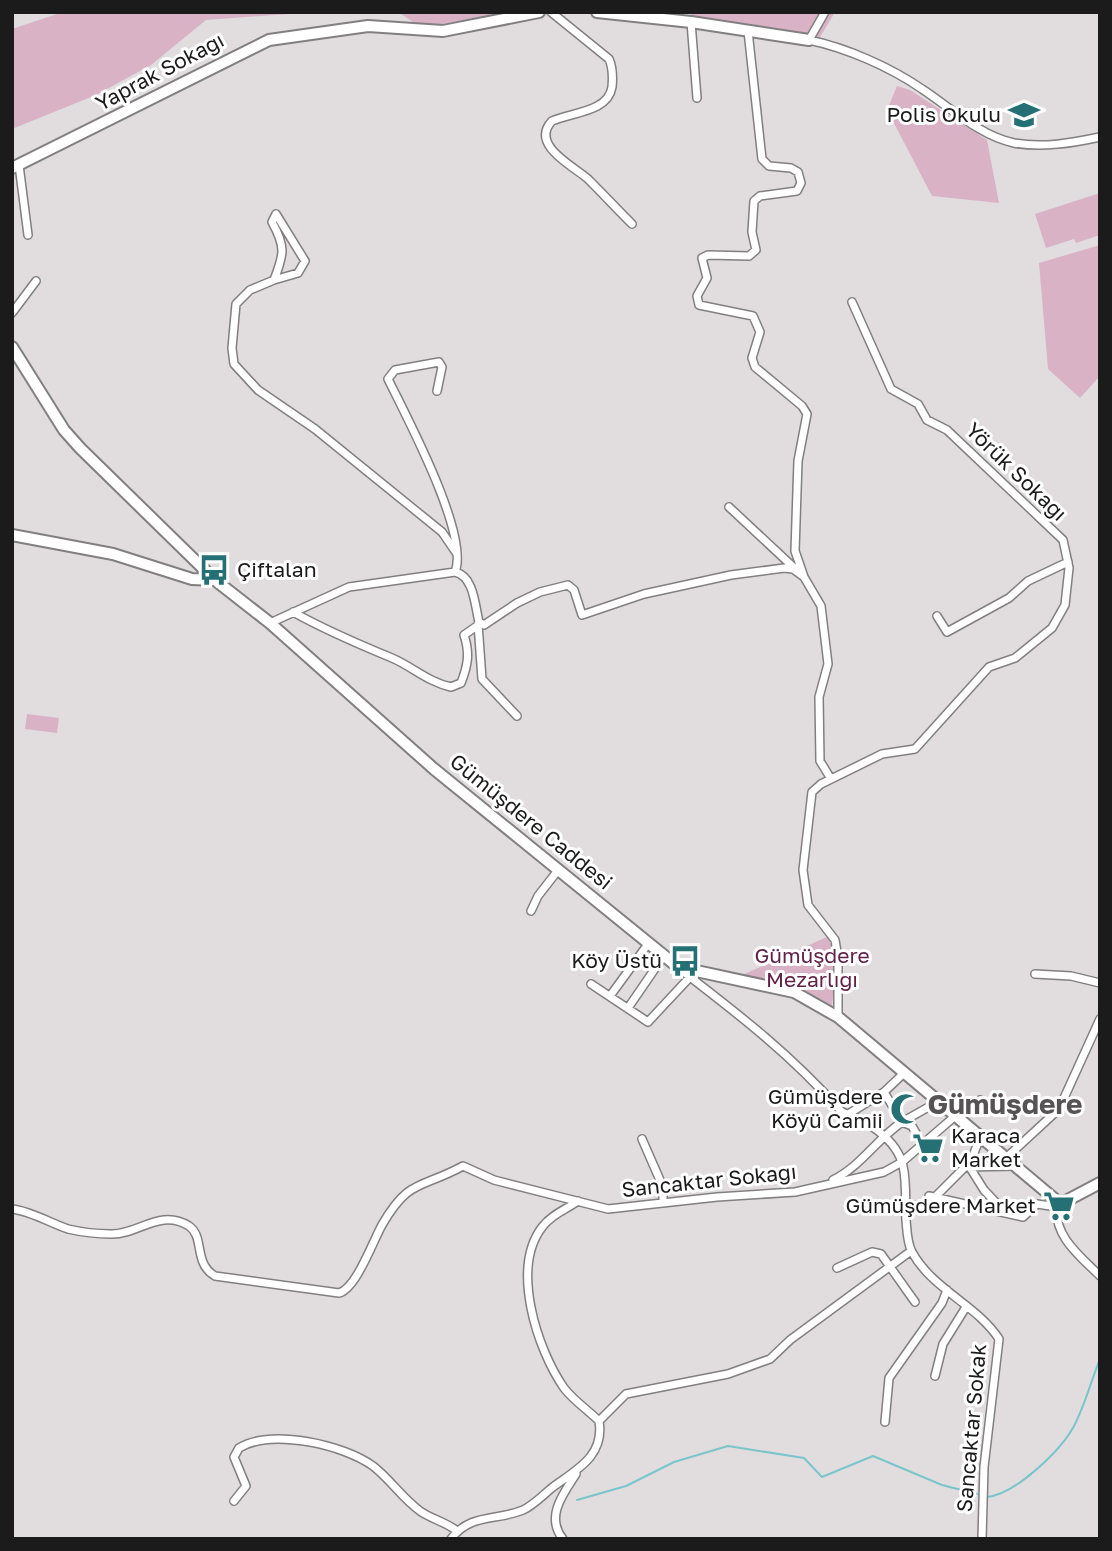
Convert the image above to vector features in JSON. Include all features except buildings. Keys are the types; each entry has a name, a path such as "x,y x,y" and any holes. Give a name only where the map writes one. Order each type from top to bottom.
{"street":[{"name":"Yaprak Sokağı","path":"15,167 269,40 368,26 443,30 539,12"},
{"path":"551,12 609,59 612,81 610,98 603,105 552,121 547,132 549,143 564,163 583,175 632,224"},
{"path":"597,12 691,22 834,46 920,87 988,133 1012,143 1040,146 1100,137"},
{"path":"809,40 825,12"},
{"path":"691,22 697,98"},
{"path":"748,31 762,159 769,166 791,168 798,172 801,183 797,191 760,196 754,201 752,232 756,250 749,256 708,255 702,258 706,278 697,296 699,305 752,316 760,332 752,358 755,367 807,414 798,461 796,551 804,577 821,606 828,664 819,697 820,761 831,779"},
{"path":"15,167 29,234"},
{"path":"274,280 284,248 272,222 276,214 305,261 298,272 250,290 236,304 232,348 234,364 258,390 315,429 442,532 457,554"},
{"path":"12,313 36,281"},
{"name":"Yörük Sokağı","path":"838,1017 838,958 835,940 808,905 803,870 812,792 831,779 882,754 915,749 962,693 989,667 1015,658 1052,628 1065,605 1068,562 1063,540 947,430 927,420 918,404 891,389 852,302"},
{"name":"Gümüşdere Caddesi","path":"12,347 64,430 215,580 270,623 434,769 663,957 678,967 794,992 838,1017 956,1118 1007,1157 1057,1204"},
{"path":"436,391 442,367 439,362 395,370 388,379 447,508 457,554 455,572"},
{"path":"729,507 804,577"},
{"path":"12,536 113,554 192,579 215,580"},
{"path":"937,616 947,632 1009,598 1028,581 1068,562"},
{"path":"293,612 330,633 393,658 420,676 451,687 461,683 466,670 469,657 464,635 478,624 484,625 517,603 540,592 568,586 574,590 582,615 643,594 731,575 784,568 793,569 804,577"},
{"path":"270,623 349,587 455,572 463,574 468,580 478,624 482,679 517,716"},
{"path":"531,911 538,896 559,869"},
{"path":"610,996 648,944"},
{"path":"628,1008 663,957"},
{"path":"599,1421 626,1394 741,1371 770,1359 790,1340 911,1251 902,1162 883,1135 850,1113 842,1112 788,1055 743,1016 678,967"},
{"path":"1035,974 1071,976 1100,983"},
{"path":"591,984 648,1022 690,977"},
{"path":"1007,1157 1059,1109 1100,1019"},
{"path":"850,1113 884,1092 904,1073"},
{"path":"884,1092 902,1122 912,1126 922,1144"},
{"name":"Sancaktar Sokağı","path":"12,1209 70,1229 114,1235 156,1219 187,1225 197,1234 199,1257 215,1276 339,1293 351,1287 380,1228 403,1194 414,1186 463,1166 494,1180 608,1209 795,1192 827,1182 876,1175 902,1162 980,1100"},
{"path":"827,1182 867,1155 883,1135 939,1101"},
{"path":"969,1166 981,1135"},
{"path":"642,1139 663,1187 663,1202"},
{"path":"969,1166 984,1190 1003,1210"},
{"path":"937,1195 960,1170 969,1166 1017,1166"},
{"path":"905,1206 929,1205 929,1196 937,1195 948,1202 1003,1210 1023,1217 1037,1204 1057,1204 1098,1187"},
{"path":"563,1539 554,1525 555,1511 593,1454 600,1432 599,1421 566,1390 544,1353 527,1277 530,1252 541,1228 578,1201"},
{"path":"1057,1204 1059,1228 1066,1240 1100,1276"},
{"name":"Sancaktar Sokak","path":"911,1251 947,1290 989,1324 999,1339 983,1479 982,1539"},
{"path":"837,1268 872,1252 881,1254 915,1302"},
{"path":"886,1422 889,1378 942,1303 947,1290"},
{"path":"935,1376 943,1344 966,1307"},
{"path":"233,1501 246,1486 234,1457 239,1448 270,1440 311,1443 342,1450 364,1460 419,1511 457,1531"},
{"path":"451,1539 457,1531 477,1518 524,1510 578,1473"}],"green space":[{"path":"63,12 316,12 206,20 151,65 96,95 12,129 12,29"},
{"path":"398,12 504,12 422,28"},
{"path":"689,12 835,12 816,44 692,16"},
{"path":"897,86 910,90 987,140 999,203 932,196 887,110"},
{"path":"1100,193 1100,235 1076,243 1074,239 1046,248 1035,214"},
{"path":"1100,245 1100,376 1080,398 1048,369 1039,263"},
{"path":"27,714 59,718 57,733 25,729"},
{"name":"Gümüşdere Mezarlığı","path":"829,936 836,968 832,1006 795,986 742,975"}],"waterway":[{"path":"987,1497 999,1494 1024,1480 1059,1447 1078,1418 1100,1359"},
{"path":"577,1500 626,1486 674,1462 728,1446 804,1458 822,1477 873,1456 942,1485 977,1494"}],"place":[{"name":"Polis Okulu","path":"1024,115"},
{"name":"Çiftalan","path":"214,570"},
{"name":"Köy Üstü","path":"685,961"},
{"name":"Gümüşdere Köyü Camii","path":"906,1109"},
{"name":"Karaca Market","path":"928,1148"},
{"name":"Gümüşdere Market","path":"1059,1206"}],"district":[{"name":"Gümüşdere","path":"1005,1104"}]}
